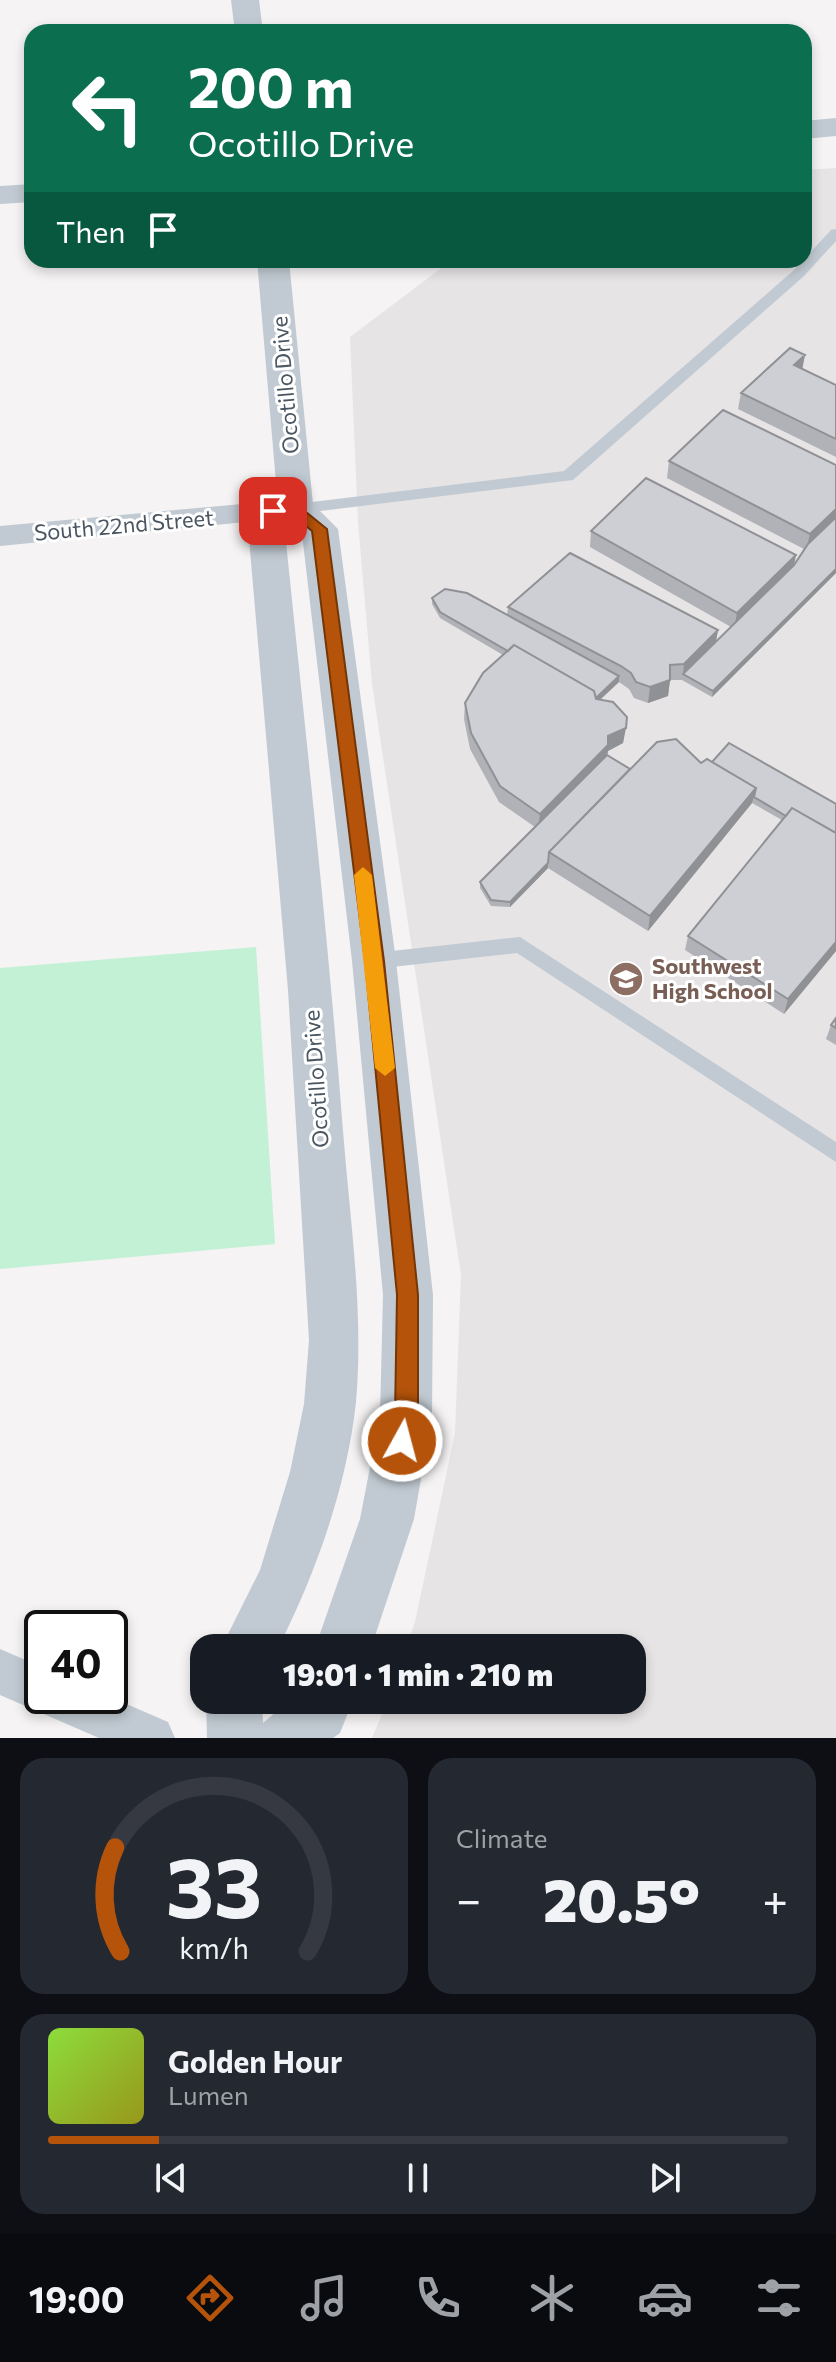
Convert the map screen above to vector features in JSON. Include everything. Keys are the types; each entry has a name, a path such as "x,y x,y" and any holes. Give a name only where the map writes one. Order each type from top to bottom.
{"street":[{"path":"245,0 248,24"},
{"path":"812,129 836,127"},
{"path":"0,195 24,194"},
{"name":"Ocotillo Drive","path":"256,1634 284,1579 316,1472 330,1404 334,1340 310,990 267,539 296,509 274,268"},
{"path":"296,509 320,529 374,961 408,1295 406,1416 387,1519 348,1634"},
{"name":"South 22nd Street","path":"0,536 296,509"},
{"path":"0,1672 24,1682"},
{"path":"97,1714 152,1738"},
{"path":"234,1714 235,1738"},
{"path":"285,1738 319,1714"}],"lane":[{"path":"812,259 836,233"},
{"path":"296,509 568,476 804,268"},
{"path":"374,961 520,945 836,1153"}],"shaded area":[{"name":"Southwest High School","path":"836,168 836,1738 372,1738 382,1714 646,1714 646,1634 411,1634 455,1433 461,1275 372,684 358,522 350,337 441,268 812,268 812,170"}],"green space":[{"path":"256,947 275,1244 0,1269 0,968"}],"building":[{"path":"790,348 805,355 794,365 836,385 836,439 741,393"},
{"path":"723,410 836,465 836,509 810,534 669,461"},
{"path":"646,478 796,555 737,613 591,531"},
{"path":"836,517 836,569 713,691 683,674 794,565 808,544"},
{"path":"570,553 718,630 684,664 670,665 670,680 650,687 636,682 631,673 621,666 508,607"},
{"path":"445,589 467,593 619,676 596,698 594,691 514,645 508,651 440,612 432,598"},
{"path":"514,645 594,691 596,699 613,702 627,717 626,728 608,736 608,745 540,814 500,786 471,733 465,703 483,673"},
{"path":"676,739 701,763 707,759 756,788 650,916 549,852 657,742"},
{"path":"729,743 836,804 836,833 792,808 786,816 754,797 756,788 712,762"},
{"path":"607,755 630,769 549,852 548,863 510,902 491,900 480,882"},
{"path":"792,808 836,833 836,942 788,999 688,936"}],"slow traffic":[{"path":"363,875 385,1068"}],"place":[{"name":"Southwest High School","path":"626,979"}],"route":[{"path":"273,511 296,509 320,529 374,961 408,1295 406,1416 402,1441"}]}
